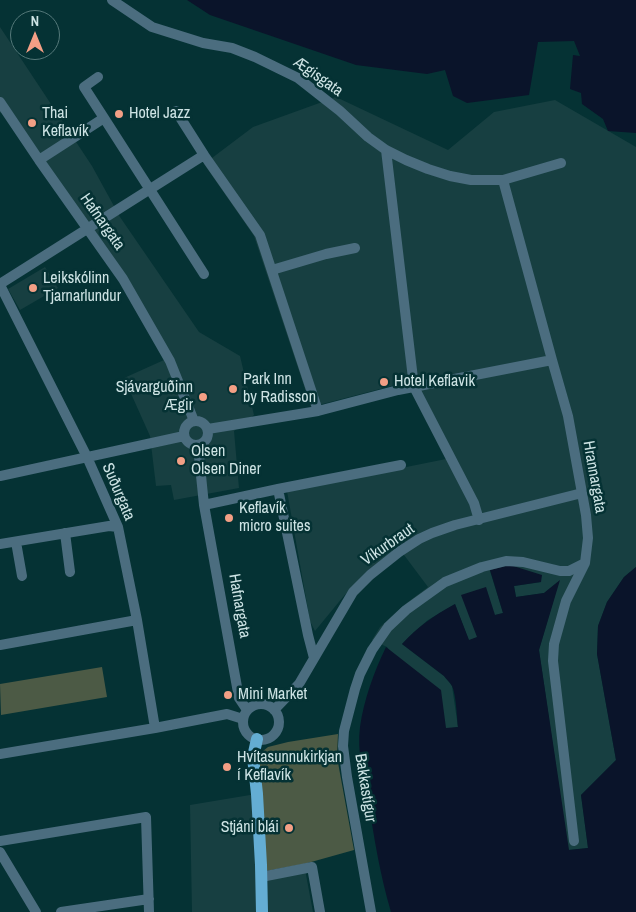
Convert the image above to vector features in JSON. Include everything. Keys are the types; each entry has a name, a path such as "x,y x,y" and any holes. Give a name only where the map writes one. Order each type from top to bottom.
{"main road":[{"path":"257,739 253,757 257,794 262,912"}],"street":[{"name":"Ægisgata","path":"112,0 152,27 203,43 232,48 264,60 298,78 386,150 428,169 450,176 471,180 502,180"},
{"path":"98,77 84,87 204,274"},
{"name":"Hafnargata","path":"1,106 123,279 170,361 194,421"},
{"path":"176,111 260,235 318,411"},
{"path":"39,160 104,118"},
{"path":"386,150 414,387 474,503 479,520"},
{"path":"0,284 204,155"},
{"path":"502,180 561,163"},
{"name":"Hrannargata","path":"502,180 568,416 588,538 586,563 566,601 554,644 553,661 574,841"},
{"path":"272,270 326,254 355,248"},
{"name":"Suðurgata","path":"0,284 87,457 118,527 137,620 155,728"},
{"path":"208,429 318,411 398,390 552,360"},
{"path":"194,421 202,422 208,429 208,438 198,446 189,444 184,436 184,428 194,421"},
{"path":"0,476 184,436"},
{"name":"Hafnargata","path":"198,446 204,505 239,698 245,715 245,729 252,737 257,739"},
{"path":"204,505 401,465"},
{"path":"278,489 314,658"},
{"name":"Víkurbraut","path":"274,710 299,684 353,592 384,563 426,536 455,525 582,493"},
{"path":"0,544 109,526 118,527"},
{"path":"65,534 70,572"},
{"path":"16,542 22,576"},
{"name":"Bakkastígur","path":"371,912 343,746 344,731 355,689 372,650 388,627 406,610 445,582 482,567 506,561 523,562 560,571 569,571 586,563"},
{"path":"0,645 137,620"},
{"path":"227,714 233,709 239,698"},
{"path":"0,754 227,714 245,715 251,707 260,704 274,710 277,714 278,725 273,735 262,740 257,739"},
{"path":"0,841 146,817 149,912"},
{"path":"0,852 36,912"},
{"path":"261,877 312,867 320,912"},
{"path":"61,912 149,899"}],"shaded area":[{"path":"187,0 636,0 636,133 608,131 603,119 582,104 581,93 570,89 573,55 580,56 574,41 538,42 529,95 467,103 453,96 445,70 427,74 356,65 210,15"},
{"path":"0,27 10,42 10,60 22,60 92,166 120,217 199,332 240,356 254,415 234,431 239,488 174,500 171,485 156,486 150,436 124,378 164,360 123,286 3,111 0,113"},
{"path":"336,97 448,150 494,112 555,100 636,147 636,567 624,577 607,602 598,626 597,654 616,760 581,795 588,848 568,850 539,650 559,581 544,593 516,597 514,586 541,582 490,571 503,613 495,615 478,637 469,641 455,604 428,620 402,644 444,676 452,686 458,727 446,729 387,647 372,640 380,627 404,605 428,587 398,547 366,572 315,631 310,621 287,491 446,459 407,382 311,407 254,236 204,164 253,127"},
{"name":"Leikskólinn Tjarnarlundur","path":"45,267 58,288 20,310 8,289"},
{"path":"510,565 542,575 541,582 514,586 516,597 544,593 560,580 539,650 569,850 588,848 581,795 616,760 597,654 598,626 607,602 624,577 636,567 636,912 391,912 378,856 360,754 360,727 370,686 386,647 441,690 446,728 458,727 451,685 444,676 402,644 427,622 455,604 469,640 477,637 461,595 486,587 495,615 503,613 490,570"},
{"path":"262,793 267,871 304,864 313,912 192,912 190,805"}],"green space":[{"path":"102,667 107,697 1,715 0,684"},
{"path":"338,734 337,757 354,850 304,864 266,871 259,765 263,751 268,747 288,742"}],"place":[{"name":"Hotel Jazz","path":"119,114"},
{"name":"Thai Keflavík","path":"32,123"},
{"name":"Leikskólinn Tjarnarlundur","path":"33,288"},
{"name":"Hotel Keflavik","path":"384,382"},
{"name":"Park Inn by Radisson","path":"233,389"},
{"name":"Sjávarguðinn Ægir","path":"203,397"},
{"name":"Olsen Olsen Diner","path":"181,461"},
{"name":"Keflavík micro suites","path":"229,518"},
{"name":"Mini Market","path":"228,695"},
{"name":"Hvítasunnukirkjan í Keflavík","path":"227,767"},
{"name":"Stjáni blái","path":"289,828"}]}
